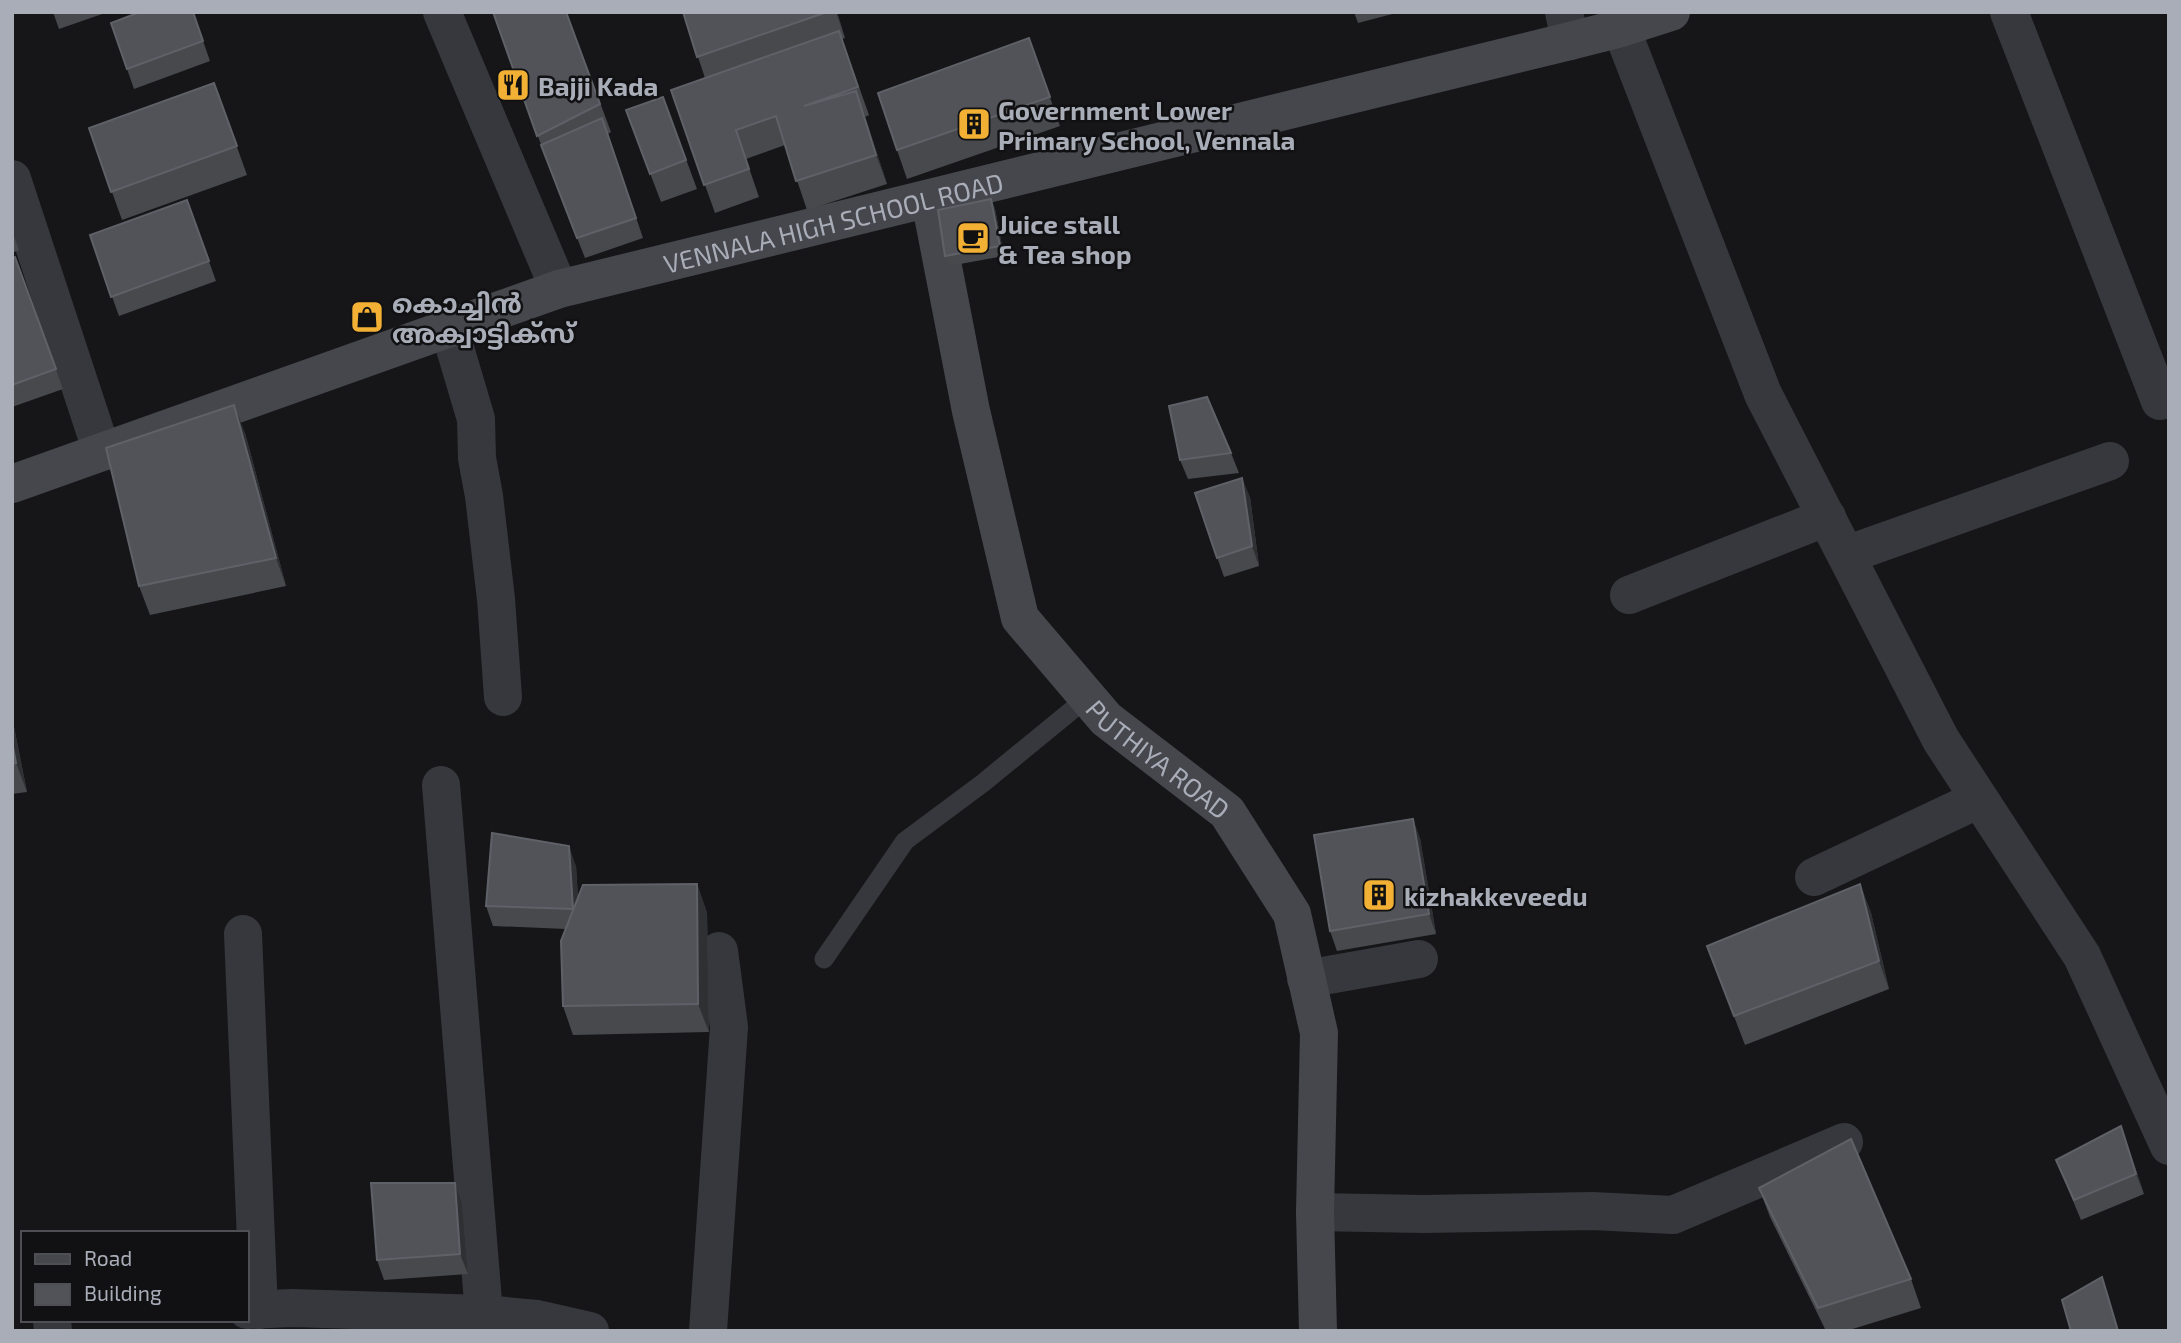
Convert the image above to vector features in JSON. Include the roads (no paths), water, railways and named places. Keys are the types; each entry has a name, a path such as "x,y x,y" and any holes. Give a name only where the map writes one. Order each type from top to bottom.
{"main road":[{"name":"VENNALA HIGH SCHOOL ROAD","path":"12,484 559,289 930,200 1567,27 1621,29 1671,12"},
{"name":"PUTHIYA ROAD","path":"930,200 971,411 1020,618 1106,719 1227,812 1292,914 1319,1033 1315,1212 1318,1331"}],"street":[{"path":"442,12 559,289"},
{"path":"2010,12 2160,401 2169,399"},
{"path":"1621,29 1763,394 1941,740 2082,956 2169,1146"},
{"path":"12,179 102,452"},
{"path":"449,328 476,419 477,457 496,599 503,697"},
{"path":"1846,555 2109,461"},
{"path":"1629,595 1826,517"},
{"path":"441,785 484,1314"},
{"path":"1814,877 1979,799"},
{"path":"243,934 253,1310 292,1308 484,1314 537,1319 590,1331"},
{"path":"708,1331 729,1027 719,950"},
{"path":"1307,979 1419,959"},
{"path":"1315,1212 1592,1212 1673,1215 1844,1142"}],"lane":[{"path":"824,959 905,841 983,783 1088,697"}],"place":[{"name":"Bajji Kada","path":"513,85"},
{"name":"Government Lower Primary School, Vennala","path":"974,124"},
{"name":"Juice stall & Tea shop","path":"973,238"},
{"name":"കൊച്ചിൻ അക്വാട്ടിക്സ്","path":"367,317"},
{"name":"kizhakkeveedu","path":"1379,895"}]}
